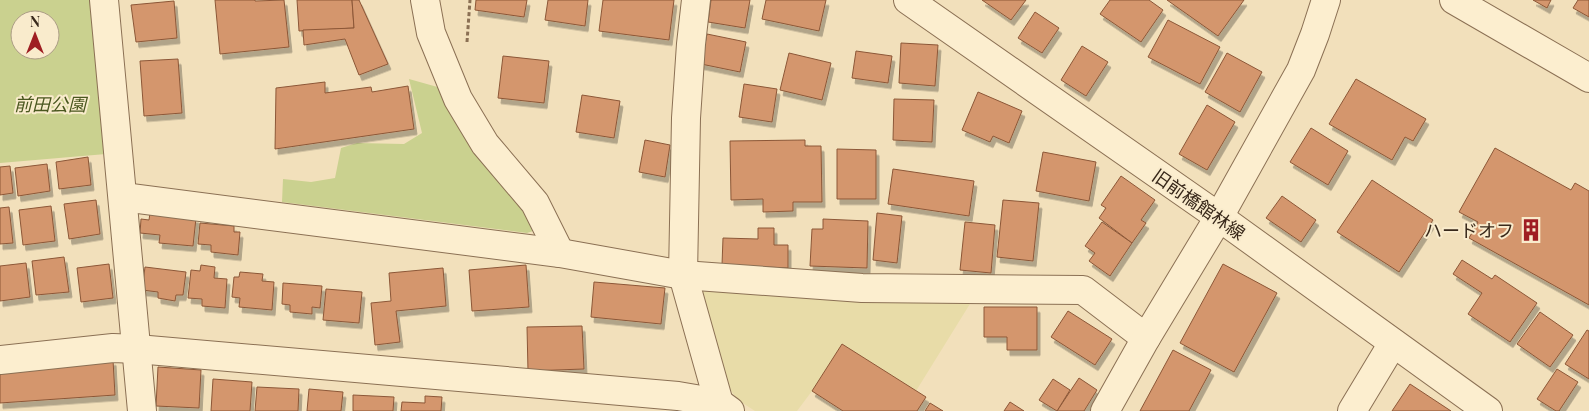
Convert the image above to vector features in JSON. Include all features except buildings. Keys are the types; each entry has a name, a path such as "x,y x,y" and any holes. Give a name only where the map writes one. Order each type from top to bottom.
{"street":[{"path":"104,0 142,411"},
{"path":"425,0 430,33 458,99 485,144 535,203 560,253"},
{"path":"696,0 686,118 683,275 725,407"},
{"name":"旧前橋館林線","path":"908,0 1219,217 1488,411"},
{"path":"1105,411 1146,338 1219,217 1300,70 1316,34 1326,0"},
{"path":"1454,0 1589,78"},
{"path":"123,197 560,253 683,275 862,288 1083,290 1146,338"},
{"path":"1352,411 1393,343"},
{"path":"0,360 112,348 137,349 678,396 725,407"}],"shaded area":[{"path":"698,286 973,299 916,391 842,344 797,411 755,411 738,400 726,384"}],"green space":[{"name":"前田公園","path":"0,0 91,0 106,154 0,163"},
{"path":"409,79 441,88 532,208 533,231 527,233 282,202 283,179 311,182 335,178 341,148 357,143 404,144 422,133"}],"place":[{"name":"ハードオフ","path":"1531,230"}]}
